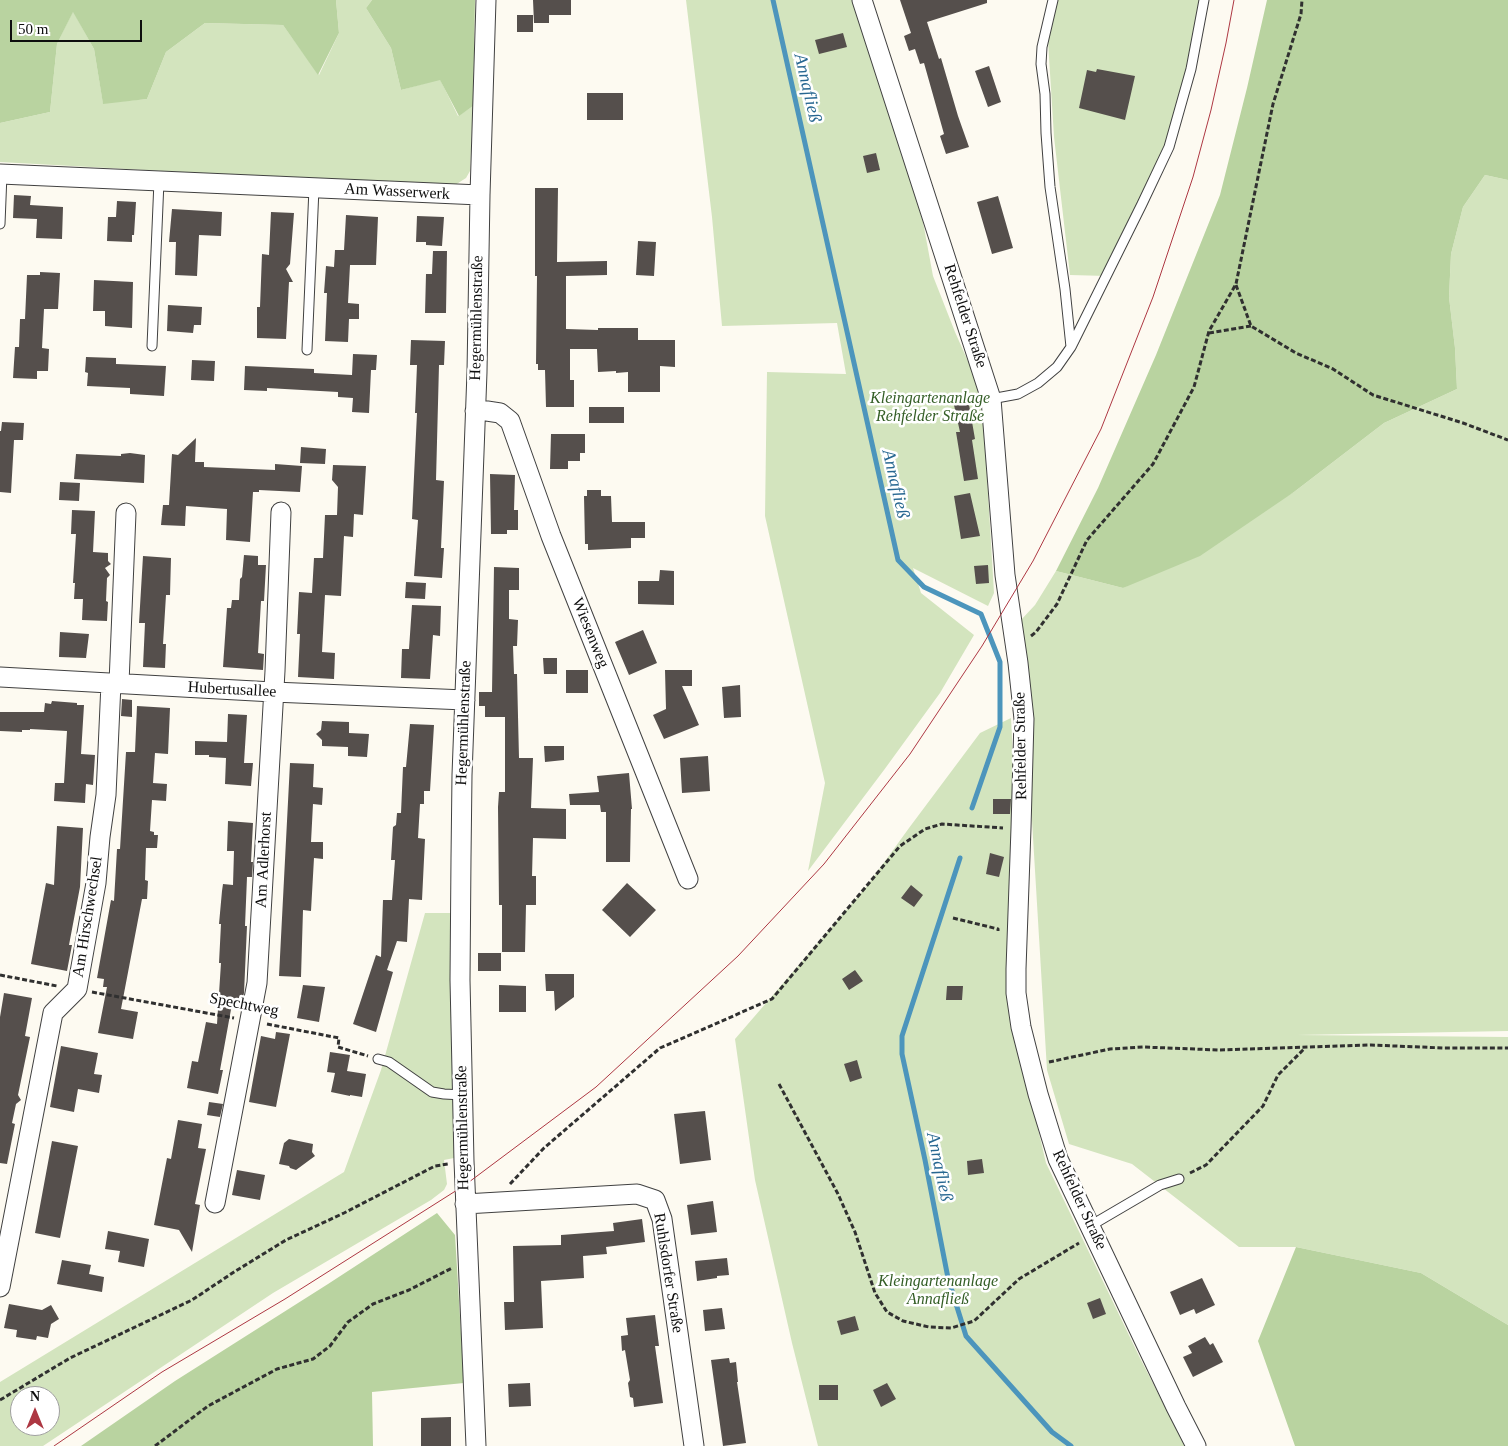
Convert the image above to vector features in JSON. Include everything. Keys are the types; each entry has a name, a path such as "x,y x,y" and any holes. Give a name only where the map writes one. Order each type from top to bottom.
{"street":[{"name":"Hegermühlenstraße","path":"476,1446 465,1204 460,989 462,775 475,411 486,0"},
{"name":"Rehfelder Straße","path":"862,0 991,400 1005,575 1016,646 1024,719 1022,828 1016,952 1016,994 1021,1027 1058,1159 1087,1234 1196,1446"},
{"name":"Am Wasserwerk","path":"1,174 480,195"},
{"name":"Wiesenweg","path":"475,411 500,413 510,421 551,536 688,879"},
{"name":"Am Hirschwechsel","path":"0,1287 53,1013 77,989 96,883 106,795 126,512"},
{"name":"Am Adlerhorst","path":"215,1203 257,983 281,512"},
{"name":"Hubertusallee","path":"0,676 273,692 465,700"},
{"name":"Ruhlsdorfer Straße","path":"465,1204 637,1194 655,1200 662,1219 694,1446"}],"lane":[{"path":"1053,0 1042,47 1041,64 1046,94 1046,134 1050,187 1065,289 1071,347"},
{"path":"991,400 1018,394 1038,383 1057,367 1071,347 1169,147 1191,69 1204,0"},
{"name":"Am Wasserwerk","path":"0,224 1,174"},
{"path":"152,346 158,181"},
{"path":"307,350 314,188"},
{"path":"378,1059 389,1062 432,1092 462,1095"},
{"path":"1087,1234 1160,1185 1179,1179"}],"path":[{"path":"1016,646 1036,632 1056,604 1087,540 1153,464 1194,387 1209,333 1236,284 1273,104 1301,14 1302,0"},
{"path":"1236,284 1251,326 1296,353 1333,369 1373,394 1463,423 1508,440"},
{"path":"1209,333 1251,326"},
{"path":"493,1202 544,1148 660,1048 772,999 900,846 925,829 942,824 1022,828"},
{"name":"Spechtweg","path":"0,975 339,1038 338,1047 378,1059"},
{"path":"1031,1066 1110,1049 1143,1047 1219,1050 1371,1046 1508,1048"},
{"path":"1179,1179 1206,1165 1263,1106 1278,1074 1304,1048"},
{"path":"779,1084 838,1194 855,1232 875,1293 887,1312 903,1322 929,1327 953,1327 974,1321 1019,1279 1087,1234"},
{"path":"0,1400 70,1358 192,1300 286,1240 435,1166 464,1161"},
{"path":"154,1446 208,1406 277,1369 313,1359 330,1346 348,1322 373,1304 409,1290 468,1260"}],"green space":[{"path":"0,0 336,0 339,33 318,75 283,25 205,23 166,52 147,99 103,104 94,49 73,12 57,44 50,112 0,123"},
{"path":"336,0 372,0 366,8 391,48 401,90 440,79 458,116 473,106 470,171 466,178 452,187 0,162 0,123 50,112 57,44 73,11 94,49 103,103 147,99 166,52 205,23 283,25 319,75 339,33"},
{"path":"372,0 475,0 473,106 459,116 440,80 401,90 391,48 366,8"},
{"name":"Kleingartenanlage Rehfelder Straße","path":"686,0 854,0 923,222 933,276 982,393 994,593 988,606 913,568 921,593 974,635 940,693 808,871 825,783 765,516 767,372 846,374 837,323 722,326 712,217"},
{"path":"1058,0 1204,0 1169,147 1107,276 1070,275 1054,137 1048,41"},
{"path":"1267,0 1508,0 1508,180 1485,175 1463,207 1451,254 1449,297 1455,348 1457,389 1384,423 1294,492 1200,556 1123,588 1056,571 1098,488 1156,355 1220,195"},
{"path":"1485,175 1508,180 1508,1031 1297,1035 1508,1037 1508,1325 1421,1273 1296,1247 1239,1247 1132,1164 1069,1144 1047,1070 1020,621 1035,605 1056,571 1123,588 1294,492 1384,423 1457,389 1455,348 1449,297 1451,254 1463,207"},
{"name":"Kleingartenanlage Annafließ","path":"1011,718 1015,797 1008,921 1007,997 1046,1163 1140,1358 1185,1446 818,1446 792,1343 755,1180 735,1039 867,886 980,733"},
{"path":"425,913 451,913 454,1158 444,1160 447,1184 444,1190 431,1200 273,1293 60,1435 60,1386 10,1386 10,1436 58,1436 43,1446 0,1446 0,1382 344,1172 381,1070"},
{"path":"437,1213 455,1235 464,1383 372,1392 373,1446 81,1446 175,1381"},
{"path":"1296,1247 1421,1273 1508,1325 1508,1446 1295,1446 1258,1341"}],"building":[{"path":"533,0 571,0 571,15 549,15 549,23 534,23"},
{"path":"900,0 987,0 987,3 927,22 939,59 941,58 969,147 946,154 940,136 944,134 924,63 920,64 915,49 909,51 904,36 911,33"},
{"path":"517,15 533,15 533,32 517,32"},
{"path":"843,33 847,47 819,54 815,40"},
{"path":"989,66 1001,102 988,107 975,71"},
{"path":"1097,69 1135,76 1125,120 1079,108 1087,70 1096,72"},
{"path":"587,93 623,93 623,120 587,120"},
{"path":"876,153 880,170 867,173 863,156"},
{"path":"535,188 558,188 557,262 607,261 607,275 566,276 566,329 638,328 638,340 675,340 675,367 660,366 660,392 628,392 628,372 598,372 597,349 570,349 570,380 574,380 574,407 546,407 545,370 538,370 538,364 536,364"},
{"path":"14,195 31,196 30,205 63,207 62,239 36,238 37,219 13,218"},
{"path":"998,196 1013,248 992,254 977,202"},
{"path":"117,201 136,202 132,242 107,241 108,217 116,217"},
{"path":"172,209 222,212 221,236 199,235 197,276 175,275 176,242 169,242"},
{"path":"271,212 294,213 290,264 286,269 293,282 289,282 286,339 257,338 257,307 260,307 262,254 269,255"},
{"path":"346,215 378,217 376,265 350,265 348,303 359,304 359,319 349,319 348,342 325,341 327,293 324,293 326,266 334,267 335,250 344,250"},
{"path":"417,216 444,217 442,246 426,245 426,242 416,242"},
{"path":"638,241 656,242 654,276 636,275"},
{"path":"433,251 447,251 446,313 425,313 426,274 432,274"},
{"path":"40,272 60,273 58,309 44,309 42,348 49,349 48,371 37,371 37,379 13,378 15,347 19,347 20,319 25,319 27,275 40,275"},
{"path":"94,280 133,282 132,328 105,326 105,311 93,311"},
{"path":"168,305 202,307 201,325 194,325 193,333 167,331"},
{"path":"411,340 445,341 444,365 439,365 436,480 444,481 441,548 444,548 442,578 414,576 418,520 412,519 417,413 415,413 417,365 410,365"},
{"path":"353,354 377,355 376,370 371,370 369,413 352,412 353,398 338,397 338,392 267,388 267,391 244,390 245,366 314,369 314,373 352,375"},
{"path":"86,357 116,358 116,364 166,366 164,396 130,394 130,388 87,386 88,373 85,372"},
{"path":"192,360 215,361 214,381 191,380"},
{"path":"967,393 975,439 972,440 978,479 964,481 956,432 960,432 952,396"},
{"path":"589,407 624,407 624,423 589,423"},
{"path":"2,422 24,423 23,440 14,440 11,493 0,492 0,431"},
{"path":"551,434 585,434 585,453 580,453 580,461 568,461 568,469 550,469"},
{"path":"196,438 195,462 204,462 204,467 275,470 275,464 302,466 300,492 259,490 259,492 253,492 250,542 226,540 227,509 186,506 185,526 161,525 163,505 169,505 172,454 178,455"},
{"path":"301,447 326,449 325,464 300,463"},
{"path":"76,454 121,456 121,454 145,455 144,483 74,479"},
{"path":"333,465 366,466 363,515 354,514 353,537 344,536 341,596 325,595 322,652 335,653 334,679 298,677 300,634 297,634 299,592 312,593 314,558 323,558 325,515 337,515 338,487 332,480"},
{"path":"490,474 515,475 514,510 518,510 518,530 507,530 507,534 491,534"},
{"path":"60,482 80,483 79,501 59,500"},
{"path":"587,490 601,490 601,496 611,496 612,522 645,522 645,538 631,538 631,548 588,550 588,544 585,544 584,496 587,496"},
{"path":"970,493 980,536 961,539 954,496"},
{"path":"72,510 95,511 93,552 108,553 108,561 111,564 105,568 110,575 107,578 107,621 82,620 83,599 74,599 76,534 71,534"},
{"path":"244,555 258,556 258,565 266,565 264,601 261,601 258,653 264,654 263,670 223,667 227,608 231,608 232,600 239,600"},
{"path":"143,556 171,558 170,595 166,595 163,644 166,644 165,668 143,667 145,623 139,623"},
{"path":"988,565 989,583 976,584 974,566"},
{"path":"494,567 519,568 519,590 509,590 509,619 518,620 517,646 513,646 514,674 517,674 519,758 533,758 531,808 566,809 566,839 533,838 532,876 536,876 536,905 526,905 525,952 502,952 502,905 499,905 498,807 499,792 505,792 505,717 485,717 485,706 479,706 479,692 492,692"},
{"path":"660,570 674,571 674,605 638,604 638,581 659,581"},
{"path":"406,582 426,583 425,599 405,598"},
{"path":"412,605 441,606 440,636 433,635 430,679 401,678 402,649 409,649"},
{"path":"643,630 657,663 629,675 615,642"},
{"path":"60,632 89,634 86,658 59,657"},
{"path":"543,658 557,658 557,674 544,674"},
{"path":"566,670 588,670 588,693 566,693"},
{"path":"665,670 692,670 692,686 682,686 699,725 664,739 653,715 666,709"},
{"path":"740,685 741,717 724,718 722,687"},
{"path":"122,699 132,700 132,717 121,716"},
{"path":"52,701 84,705 81,754 95,755 93,785 86,784 85,803 54,801 55,783 64,783 67,731 30,729 22,730 22,732 0,731 0,712 44,712 45,703 51,704"},
{"path":"137,706 170,708 168,754 155,753 153,783 167,784 166,801 152,800 150,831 154,832 154,835 158,835 157,848 146,848 145,880 148,881 147,899 142,899 121,1009 138,1012 133,1039 98,1033 107,987 103,987 104,979 97,978 111,900 114,901 117,849 120,849 126,752 135,752"},
{"path":"228,714 247,715 244,763 253,763 251,786 225,784 226,758 195,755 195,741 227,742"},
{"path":"322,721 349,722 349,733 369,734 367,757 348,756 348,747 322,746 322,740 316,734 321,730"},
{"path":"410,724 434,725 430,791 424,791 424,804 420,804 418,838 425,839 422,900 409,899 407,942 397,941 387,970 393,972 376,1032 353,1024 376,955 381,957 383,900 392,900 395,860 391,860 393,827 396,825 397,813 401,813 403,767 406,767"},
{"path":"544,746 564,746 564,760 545,762"},
{"path":"708,756 710,791 682,793 680,758"},
{"path":"290,763 314,764 313,787 323,788 322,805 313,804 311,842 323,842 323,859 314,858 311,911 303,910 301,977 279,976"},
{"path":"629,773 632,809 630,862 606,862 606,812 601,812 600,805 570,805 569,794 599,792 597,776"},
{"path":"993,799 1011,799 1010,814 993,814"},
{"path":"228,821 253,823 251,862 253,862 252,877 247,877 244,993 241,1005 232,1004 220,1070 223,1070 218,1094 187,1088 192,1061 198,1062 206,1022 217,1024 221,963 219,963 221,924 219,924 222,891 223,884 233,885 234,851 227,851"},
{"path":"57,826 83,828 80,887 69,945 72,945 67,971 31,964 46,883 54,885"},
{"path":"990,853 1004,857 999,877 986,874"},
{"path":"627,883 656,910 630,937 602,910"},
{"path":"911,885 923,895 914,907 901,898"},
{"path":"478,953 501,953 501,971 478,971"},
{"path":"855,970 863,981 849,990 842,979"},
{"path":"545,974 574,974 574,997 555,1011 554,991 546,991"},
{"path":"303,985 325,987 319,1022 297,1018"},
{"path":"499,985 526,986 526,1012 499,1012"},
{"path":"947,986 963,986 962,1000 946,1000"},
{"path":"4,993 32,998 25,1036 30,1037 18,1095 21,1100 16,1104 12,1123 15,1124 7,1164 0,1163 0,1017"},
{"path":"276,1032 290,1034 276,1107 249,1102 261,1036 275,1039"},
{"path":"61,1046 98,1053 94,1074 102,1075 99,1093 78,1089 74,1112 50,1107"},
{"path":"330,1052 350,1055 347,1071 366,1074 362,1097 331,1092 335,1073 327,1072"},
{"path":"857,1060 862,1078 850,1082 844,1064"},
{"path":"209,1102 223,1104 220,1117 207,1115"},
{"path":"705,1111 711,1160 680,1164 674,1114"},
{"path":"178,1120 202,1124 198,1148 206,1149 195,1204 200,1205 192,1252 179,1230 154,1225 167,1158 171,1159"},
{"path":"289,1139 313,1144 312,1152 315,1156 296,1170 279,1164 284,1143"},
{"path":"52,1141 78,1146 60,1238 35,1233"},
{"path":"982,1159 984,1173 968,1175 967,1161"},
{"path":"237,1170 265,1175 260,1200 232,1195"},
{"path":"713,1201 717,1232 691,1235 687,1205"},
{"path":"642,1219 645,1242 606,1247 607,1254 583,1256 584,1278 541,1281 543,1328 505,1330 504,1302 514,1302 513,1246 561,1245 561,1235 614,1231 613,1223"},
{"path":"108,1231 149,1239 144,1267 118,1262 120,1251 105,1249"},
{"path":"727,1258 729,1275 697,1281 695,1261"},
{"path":"62,1260 91,1265 89,1274 104,1277 102,1292 57,1284"},
{"path":"1202,1278 1215,1305 1196,1314 1194,1309 1180,1315 1170,1292"},
{"path":"1100,1298 1106,1314 1093,1319 1087,1303"},
{"path":"9,1304 42,1310 51,1305 59,1319 51,1324 48,1338 37,1336 36,1340 16,1337 17,1330 4,1328"},
{"path":"722,1308 725,1329 705,1331 703,1310"},
{"path":"655,1315 659,1346 655,1346 663,1403 634,1407 633,1398 630,1397 628,1383 630,1380 625,1350 622,1351 621,1336 628,1335 626,1318"},
{"path":"855,1316 859,1330 841,1335 837,1321"},
{"path":"1205,1337 1210,1345 1213,1343 1223,1362 1193,1377 1183,1357 1192,1353 1188,1346"},
{"path":"729,1358 730,1363 736,1362 746,1443 723,1446 711,1360"},
{"path":"530,1383 531,1406 509,1407 508,1384"},
{"path":"887,1383 896,1399 881,1407 873,1390"},
{"path":"819,1385 838,1385 838,1400 819,1400"},
{"path":"451,1417 451,1446 421,1446 421,1418"}],"waterway":[{"name":"Annafließ","path":"773,0 898,560 924,587 981,614 1000,662 1000,727 972,808"},
{"name":"Annafließ","path":"960,858 902,1036 902,1054 948,1278 966,1336 1052,1432 1071,1446"}],"tram line":[{"path":"54,1446 162,1372 285,1299 465,1185 596,1087 738,956 824,864 910,754 982,646 1033,561 1101,429 1153,297 1193,177 1211,110 1234,0"}]}
